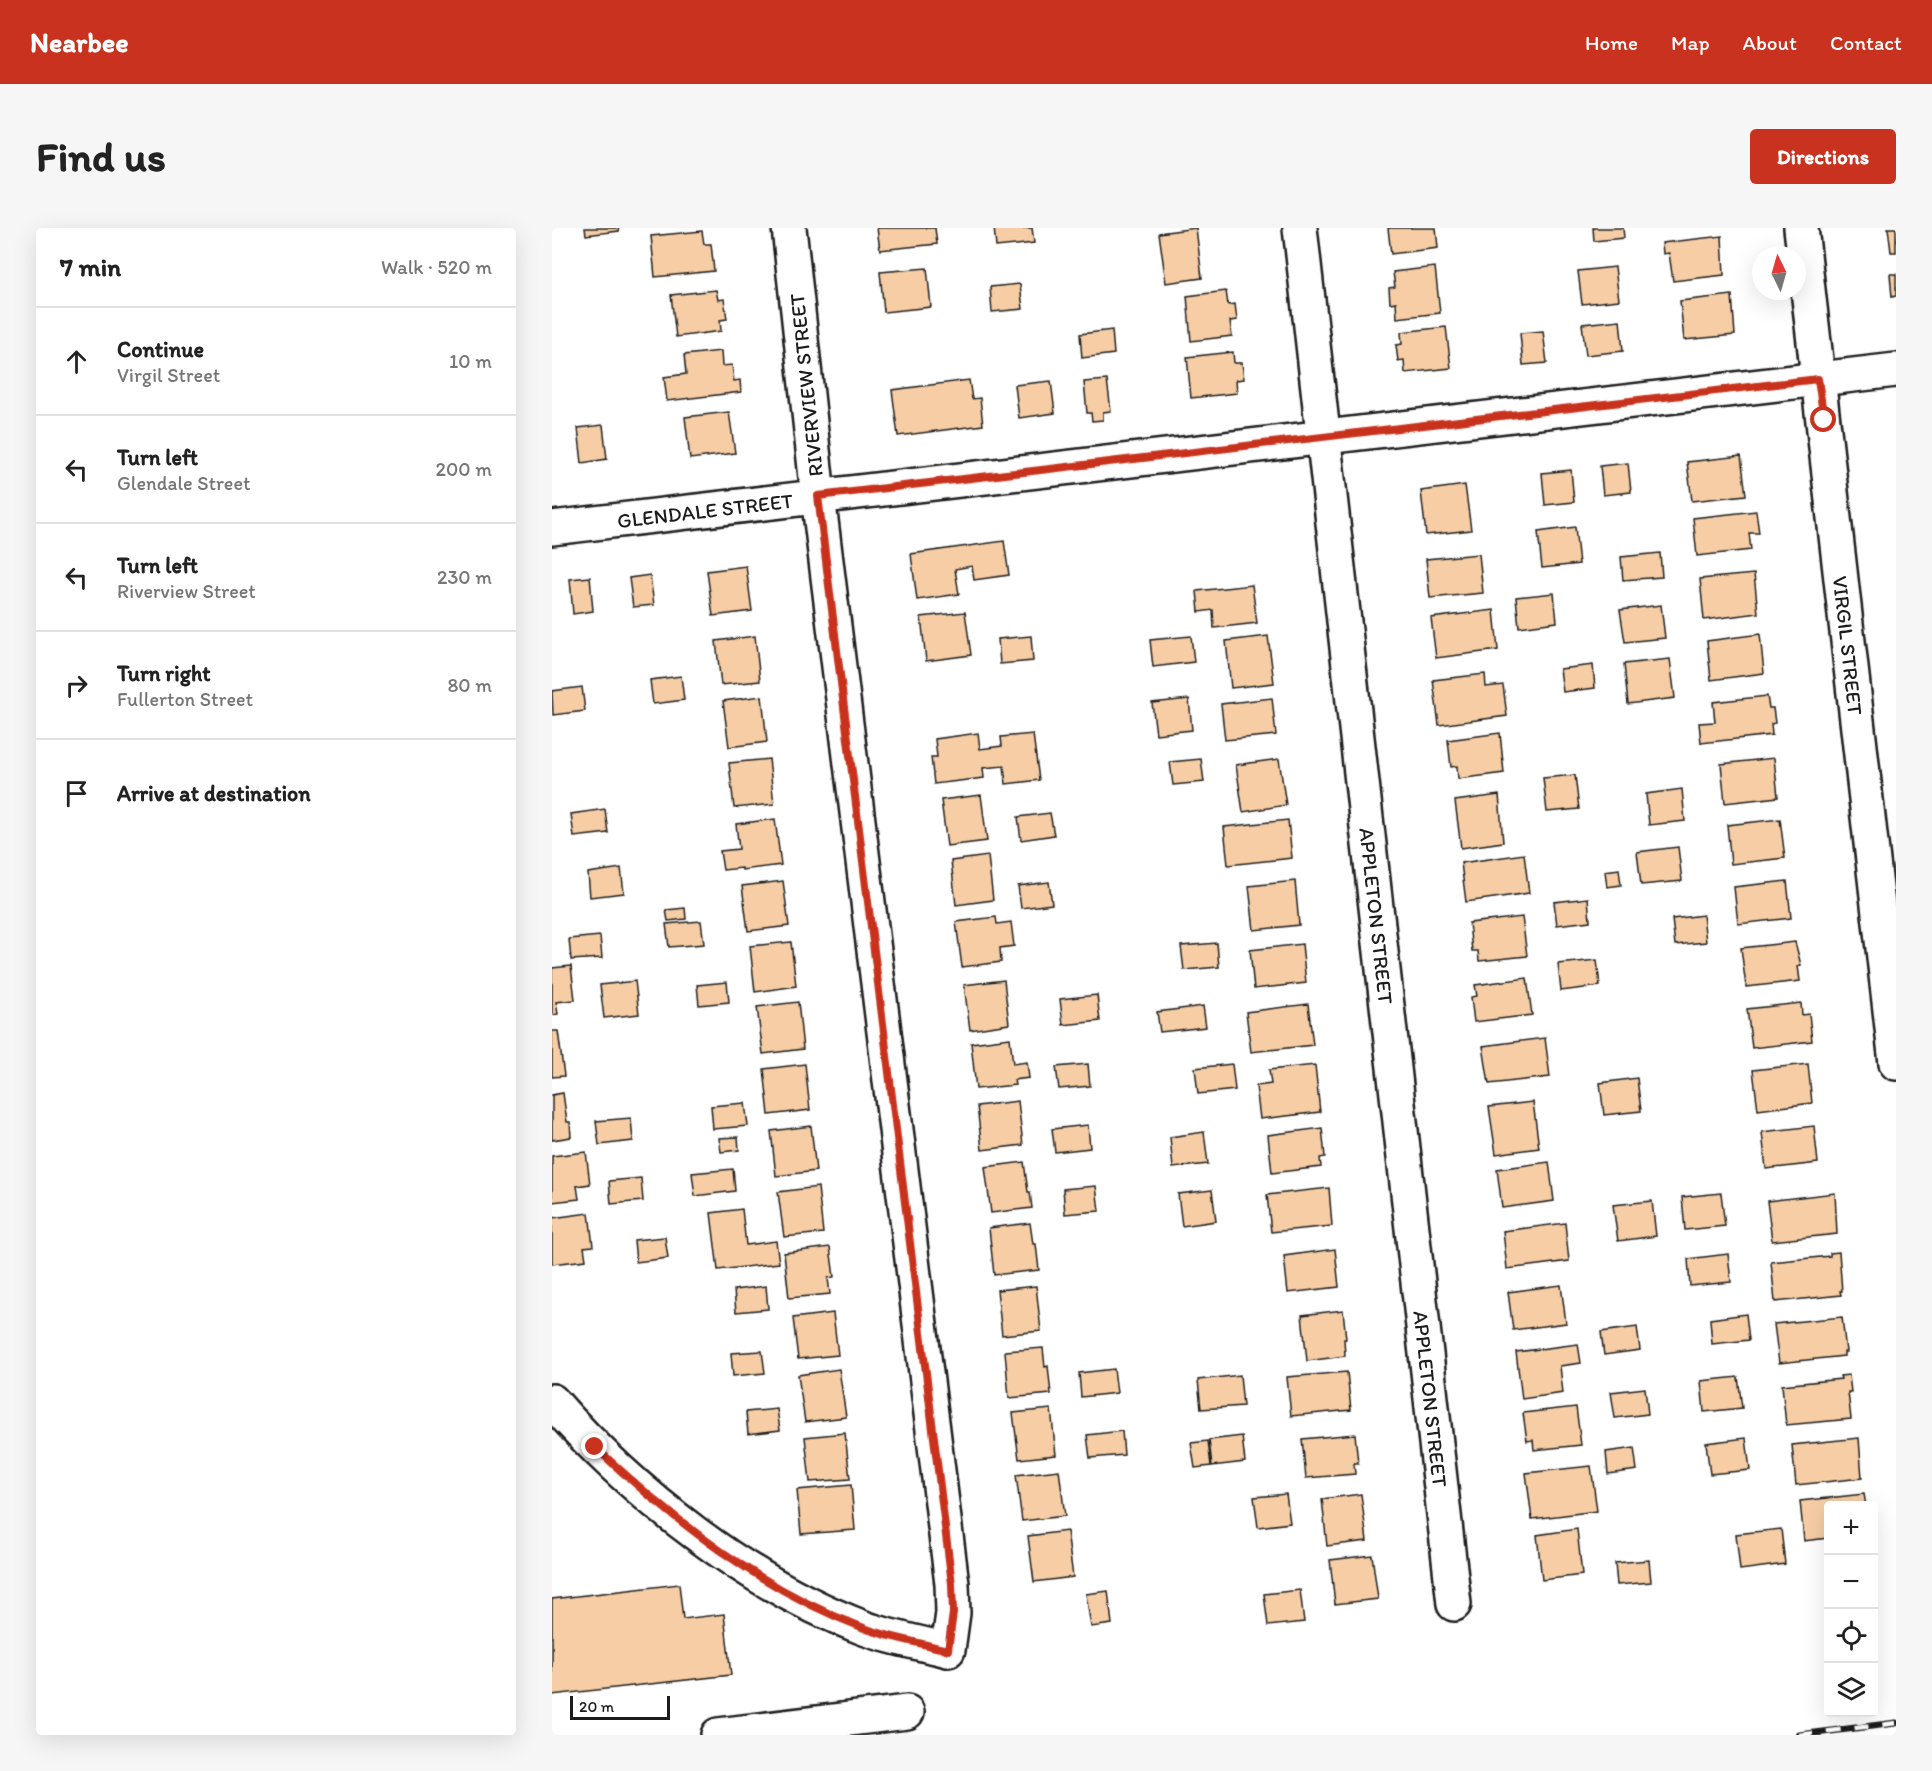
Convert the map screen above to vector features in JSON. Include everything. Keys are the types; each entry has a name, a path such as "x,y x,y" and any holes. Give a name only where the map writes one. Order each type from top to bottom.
{"street":[{"name":"RIVERVIEW STREET","path":"552,1401 595,1447 637,1486 678,1520 747,1568 804,1601 865,1628 948,1650 953,1613 952,1584 818,496 789,228"},
{"name":"APPLETON STREET","path":"1300,228 1454,1604"},
{"name":"VIRGIL STREET","path":"1801,228 1896,1063"},
{"name":"GLENDALE STREET","path":"552,528 1896,370"},
{"path":"718,1735 907,1712"}],"building":[{"path":"585,228 618,228 619,231 586,235"},
{"path":"877,228 935,228 937,244 880,250"},
{"path":"994,228 1032,228 1034,243 996,247"},
{"path":"1196,228 1202,278 1166,283 1159,233"},
{"path":"1388,228 1436,228 1438,248 1391,254"},
{"path":"1593,228 1623,228 1624,238 1594,241"},
{"path":"1888,228 1896,228 1896,252 1891,252"},
{"path":"702,231 704,244 711,244 714,271 655,277 651,236"},
{"path":"1722,236 1724,275 1673,281 1669,253 1663,254 1662,243"},
{"path":"1435,267 1440,313 1397,318 1396,302 1390,303 1389,288 1395,287 1393,272"},
{"path":"1615,267 1619,300 1582,304 1578,271"},
{"path":"927,268 931,307 884,312 880,272"},
{"path":"1890,274 1896,274 1896,296 1892,297"},
{"path":"1020,284 1023,309 992,312 990,287"},
{"path":"716,290 718,300 724,299 727,319 720,320 721,331 676,337 671,295"},
{"path":"1226,291 1228,305 1235,304 1237,320 1230,321 1232,336 1191,341 1187,296"},
{"path":"1732,295 1735,335 1684,340 1680,301"},
{"path":"1620,320 1623,351 1586,355 1582,324"},
{"path":"1446,327 1451,368 1405,373 1404,360 1398,361 1396,345 1402,344 1401,332"},
{"path":"1112,330 1114,354 1082,358 1080,334"},
{"path":"1543,331 1547,363 1523,365 1520,333"},
{"path":"721,351 722,366 732,365 734,381 740,380 741,392 667,401 664,377 686,374 684,355"},
{"path":"1233,352 1234,363 1242,363 1244,379 1236,380 1237,393 1191,398 1187,357"},
{"path":"969,380 972,399 980,398 983,425 898,436 892,390"},
{"path":"1107,380 1111,411 1103,412 1103,420 1092,421 1091,413 1087,413 1084,382"},
{"path":"1051,381 1055,413 1019,418 1015,385"},
{"path":"729,412 735,453 690,459 685,417"},
{"path":"603,425 607,459 582,463 578,428"},
{"path":"1741,456 1746,495 1692,501 1687,462"},
{"path":"1628,463 1631,492 1603,495 1600,466"},
{"path":"1571,470 1574,502 1545,505 1542,473"},
{"path":"1465,485 1471,530 1426,535 1421,491"},
{"path":"1756,511 1759,533 1749,533 1751,550 1697,556 1693,518"},
{"path":"1575,527 1579,564 1542,568 1538,532"},
{"path":"1004,541 1009,575 974,580 972,566 955,569 959,594 917,600 911,554"},
{"path":"1660,553 1662,577 1623,580 1621,557"},
{"path":"1479,554 1483,593 1430,598 1426,559"},
{"path":"746,566 752,611 713,616 707,571"},
{"path":"1754,574 1758,613 1704,620 1700,579"},
{"path":"650,575 654,605 633,607 629,578"},
{"path":"590,577 593,611 573,614 570,579"},
{"path":"1252,585 1257,623 1214,628 1213,610 1199,612 1197,591"},
{"path":"1554,593 1557,622 1519,627 1516,597"},
{"path":"1661,605 1665,638 1625,642 1620,610"},
{"path":"1494,610 1498,650 1436,658 1431,618"},
{"path":"965,612 971,655 926,661 921,617"},
{"path":"1760,634 1764,673 1711,680 1707,641"},
{"path":"755,636 760,681 721,685 716,641"},
{"path":"1031,636 1033,661 1000,664 998,639"},
{"path":"1191,636 1194,662 1153,667 1150,640"},
{"path":"1268,636 1274,683 1231,688 1226,641"},
{"path":"1670,659 1675,698 1628,704 1624,664"},
{"path":"1593,665 1595,688 1563,692 1560,669"},
{"path":"1485,674 1486,687 1503,685 1507,716 1439,725 1433,680"},
{"path":"681,676 684,700 653,704 650,680"},
{"path":"582,687 585,711 553,715 552,691"},
{"path":"762,696 767,742 729,747 723,701"},
{"path":"1767,696 1769,708 1773,708 1775,723 1771,724 1772,735 1701,743 1699,723 1715,722 1713,702"},
{"path":"1272,698 1276,735 1225,740 1221,704"},
{"path":"1189,699 1192,730 1156,734 1152,703"},
{"path":"978,733 980,749 1002,746 1001,737 1033,734 1039,780 1006,784 1004,766 983,768 984,778 934,784 931,757 937,757 935,739"},
{"path":"1500,733 1504,773 1458,779 1457,766 1451,767 1448,740"},
{"path":"1774,758 1778,797 1725,803 1721,764"},
{"path":"769,759 774,804 734,808 729,763"},
{"path":"1201,759 1204,782 1173,785 1170,762"},
{"path":"1279,759 1286,805 1243,812 1236,765"},
{"path":"1575,775 1579,809 1547,812 1543,778"},
{"path":"1682,789 1685,821 1649,825 1646,794"},
{"path":"981,795 987,841 947,846 941,800"},
{"path":"1499,795 1503,842 1461,848 1455,801"},
{"path":"605,809 608,833 574,837 571,814"},
{"path":"1050,813 1054,835 1021,840 1018,817"},
{"path":"775,819 781,865 723,870 720,851 739,849 736,824"},
{"path":"1780,819 1785,858 1731,864 1727,825"},
{"path":"1288,820 1292,858 1228,865 1224,827"},
{"path":"1678,847 1682,881 1641,885 1637,852"},
{"path":"1524,854 1529,893 1466,902 1461,863"},
{"path":"988,856 993,900 956,905 951,861"},
{"path":"621,868 624,893 590,897 588,873"},
{"path":"1619,869 1621,885 1607,887 1605,871"},
{"path":"783,881 789,926 748,931 742,886"},
{"path":"1295,881 1299,925 1254,930 1249,886"},
{"path":"1787,881 1791,918 1738,924 1734,887"},
{"path":"1049,882 1052,904 1021,908 1018,886"},
{"path":"1588,898 1590,921 1557,925 1554,902"},
{"path":"685,908 686,919 668,921 666,910"},
{"path":"1703,915 1706,942 1675,945 1672,919"},
{"path":"996,917 997,924 1011,922 1014,946 1000,948 1001,962 962,967 956,922"},
{"path":"1522,917 1527,956 1479,961 1478,951 1472,951 1469,923"},
{"path":"701,921 704,944 669,947 666,924"},
{"path":"600,936 602,958 571,960 569,939"},
{"path":"791,942 796,986 755,992 750,946"},
{"path":"1795,942 1801,965 1798,966 1800,981 1746,987 1741,948"},
{"path":"1217,943 1219,967 1184,970 1181,946"},
{"path":"1302,944 1306,983 1254,989 1250,950"},
{"path":"1597,960 1600,986 1561,991 1558,964"},
{"path":"571,966 575,1000 556,1002 558,1014 552,1015 552,968"},
{"path":"1527,978 1532,1015 1474,1022 1471,997 1477,996 1475,985"},
{"path":"1004,980 1009,1024 970,1030 964,985"},
{"path":"635,981 639,1014 604,1018 600,985"},
{"path":"727,982 729,1002 699,1005 697,985"},
{"path":"1097,995 1100,1021 1063,1025 1060,999"},
{"path":"798,1002 803,1049 763,1054 757,1007"},
{"path":"1801,1003 1802,1015 1809,1014 1812,1041 1752,1048 1747,1009"},
{"path":"1308,1004 1313,1045 1251,1052 1246,1012"},
{"path":"1203,1006 1206,1027 1160,1032 1157,1012"},
{"path":"552,1031 558,1031 564,1076 552,1077"},
{"path":"1010,1038 1013,1064 1027,1062 1029,1078 1014,1080 1015,1085 976,1089 971,1043"},
{"path":"1545,1038 1550,1077 1489,1084 1483,1046"},
{"path":"805,1064 810,1110 769,1115 764,1069"},
{"path":"1088,1064 1090,1086 1059,1089 1056,1067"},
{"path":"1232,1064 1235,1090 1198,1094 1195,1068"},
{"path":"1808,1064 1812,1103 1758,1110 1753,1070"},
{"path":"1315,1065 1320,1112 1260,1119 1256,1086 1271,1084 1269,1070"},
{"path":"1637,1078 1641,1111 1604,1115 1600,1083"},
{"path":"563,1093 571,1137 552,1140 552,1095"},
{"path":"1018,1101 1023,1145 982,1150 977,1106"},
{"path":"1533,1102 1539,1148 1496,1154 1489,1107"},
{"path":"745,1103 748,1126 713,1129 711,1106"},
{"path":"631,1118 633,1141 599,1145 596,1121"},
{"path":"1088,1125 1090,1148 1055,1152 1052,1129"},
{"path":"811,1126 816,1171 776,1176 771,1131"},
{"path":"1814,1126 1818,1163 1766,1169 1762,1132"},
{"path":"1322,1128 1325,1157 1320,1158 1321,1167 1272,1173 1268,1135"},
{"path":"1204,1132 1208,1164 1173,1168 1170,1137"},
{"path":"738,1137 739,1150 721,1152 719,1138"},
{"path":"586,1152 590,1184 577,1186 579,1199 552,1202 552,1156"},
{"path":"1024,1162 1032,1208 991,1213 985,1167"},
{"path":"1549,1162 1554,1201 1502,1208 1497,1169"},
{"path":"733,1169 735,1191 695,1196 692,1173"},
{"path":"641,1178 643,1201 611,1204 609,1181"},
{"path":"1096,1186 1099,1211 1065,1214 1063,1189"},
{"path":"818,1187 823,1233 784,1237 778,1192"},
{"path":"1329,1188 1332,1226 1271,1232 1267,1195"},
{"path":"1212,1190 1216,1221 1182,1226 1178,1194"},
{"path":"1721,1193 1725,1226 1685,1230 1682,1197"},
{"path":"1835,1193 1837,1234 1772,1241 1767,1201"},
{"path":"1652,1201 1656,1236 1618,1241 1613,1205"},
{"path":"742,1209 746,1245 776,1241 779,1263 718,1270 711,1213"},
{"path":"589,1213 593,1246 584,1247 586,1260 552,1264 552,1218"},
{"path":"1030,1223 1033,1244 1036,1244 1039,1270 994,1275 989,1228"},
{"path":"1565,1223 1569,1261 1507,1269 1503,1231"},
{"path":"665,1237 668,1258 636,1262 634,1240"},
{"path":"830,1247 834,1277 828,1278 830,1294 789,1298 784,1253"},
{"path":"1335,1249 1339,1287 1288,1293 1284,1256"},
{"path":"1839,1252 1841,1295 1775,1302 1771,1262 1830,1256 1830,1253"},
{"path":"1728,1254 1731,1282 1690,1286 1688,1259"},
{"path":"1561,1285 1566,1323 1513,1330 1508,1292"},
{"path":"766,1286 768,1309 736,1312 734,1290"},
{"path":"1036,1286 1041,1331 1002,1335 997,1290"},
{"path":"1343,1310 1345,1356 1307,1361 1302,1315"},
{"path":"833,1313 838,1355 798,1359 793,1318"},
{"path":"1746,1314 1749,1340 1712,1344 1710,1319"},
{"path":"1842,1317 1846,1352 1844,1356 1779,1363 1774,1324"},
{"path":"1637,1327 1640,1350 1604,1355 1601,1332"},
{"path":"1578,1344 1581,1363 1560,1366 1563,1393 1522,1399 1516,1352"},
{"path":"1043,1348 1045,1367 1048,1366 1051,1394 1009,1398 1005,1351"},
{"path":"762,1351 765,1373 733,1376 731,1353"},
{"path":"839,1369 846,1417 805,1422 798,1375"},
{"path":"1114,1369 1117,1393 1081,1397 1079,1373"},
{"path":"1347,1372 1351,1410 1291,1416 1287,1377"},
{"path":"1240,1375 1243,1406 1201,1409 1198,1380"},
{"path":"1849,1375 1851,1419 1786,1425 1782,1385 1841,1379 1840,1376"},
{"path":"1738,1377 1742,1408 1704,1412 1701,1381"},
{"path":"1645,1388 1648,1414 1615,1418 1611,1392"},
{"path":"1576,1407 1581,1445 1534,1450 1533,1440 1527,1441 1523,1413"},
{"path":"777,1409 780,1430 748,1434 746,1412"},
{"path":"1051,1409 1056,1455 1019,1459 1013,1413"},
{"path":"1122,1431 1124,1455 1090,1458 1087,1435"},
{"path":"845,1433 850,1479 810,1482 805,1437"},
{"path":"1355,1434 1358,1463 1354,1463 1355,1474 1306,1478 1302,1439"},
{"path":"1242,1436 1245,1462 1212,1466 1209,1440"},
{"path":"1746,1438 1750,1470 1710,1474 1706,1443"},
{"path":"1859,1438 1862,1478 1796,1485 1792,1445"},
{"path":"1208,1441 1211,1466 1195,1468 1191,1443"},
{"path":"1634,1448 1637,1470 1608,1474 1606,1452"},
{"path":"1591,1466 1597,1511 1532,1519 1526,1473"},
{"path":"1059,1470 1065,1516 1022,1521 1016,1475"},
{"path":"851,1485 855,1530 801,1534 797,1490"},
{"path":"1286,1494 1290,1523 1258,1527 1254,1497"},
{"path":"1361,1494 1367,1541 1327,1546 1322,1499"},
{"path":"1864,1494 1865,1501 1824,1501 1824,1538 1804,1541 1800,1501"},
{"path":"1577,1529 1582,1575 1542,1580 1537,1535"},
{"path":"1781,1529 1785,1564 1740,1570 1736,1534"},
{"path":"1067,1531 1073,1577 1034,1582 1028,1536"},
{"path":"1372,1555 1378,1599 1335,1604 1330,1560"},
{"path":"1649,1560 1651,1582 1617,1585 1615,1563"},
{"path":"679,1584 683,1619 724,1614 731,1675 552,1695 552,1599"},
{"path":"1300,1590 1304,1622 1268,1626 1264,1594"},
{"path":"1108,1591 1112,1624 1091,1627 1086,1594"}],"railway":[{"path":"1799,1735 1896,1723"}],"route":[{"path":"595,1447 678,1520 747,1568 804,1601 865,1628 948,1650 953,1613 952,1584 818,496 1818,379 1824,420"}]}
